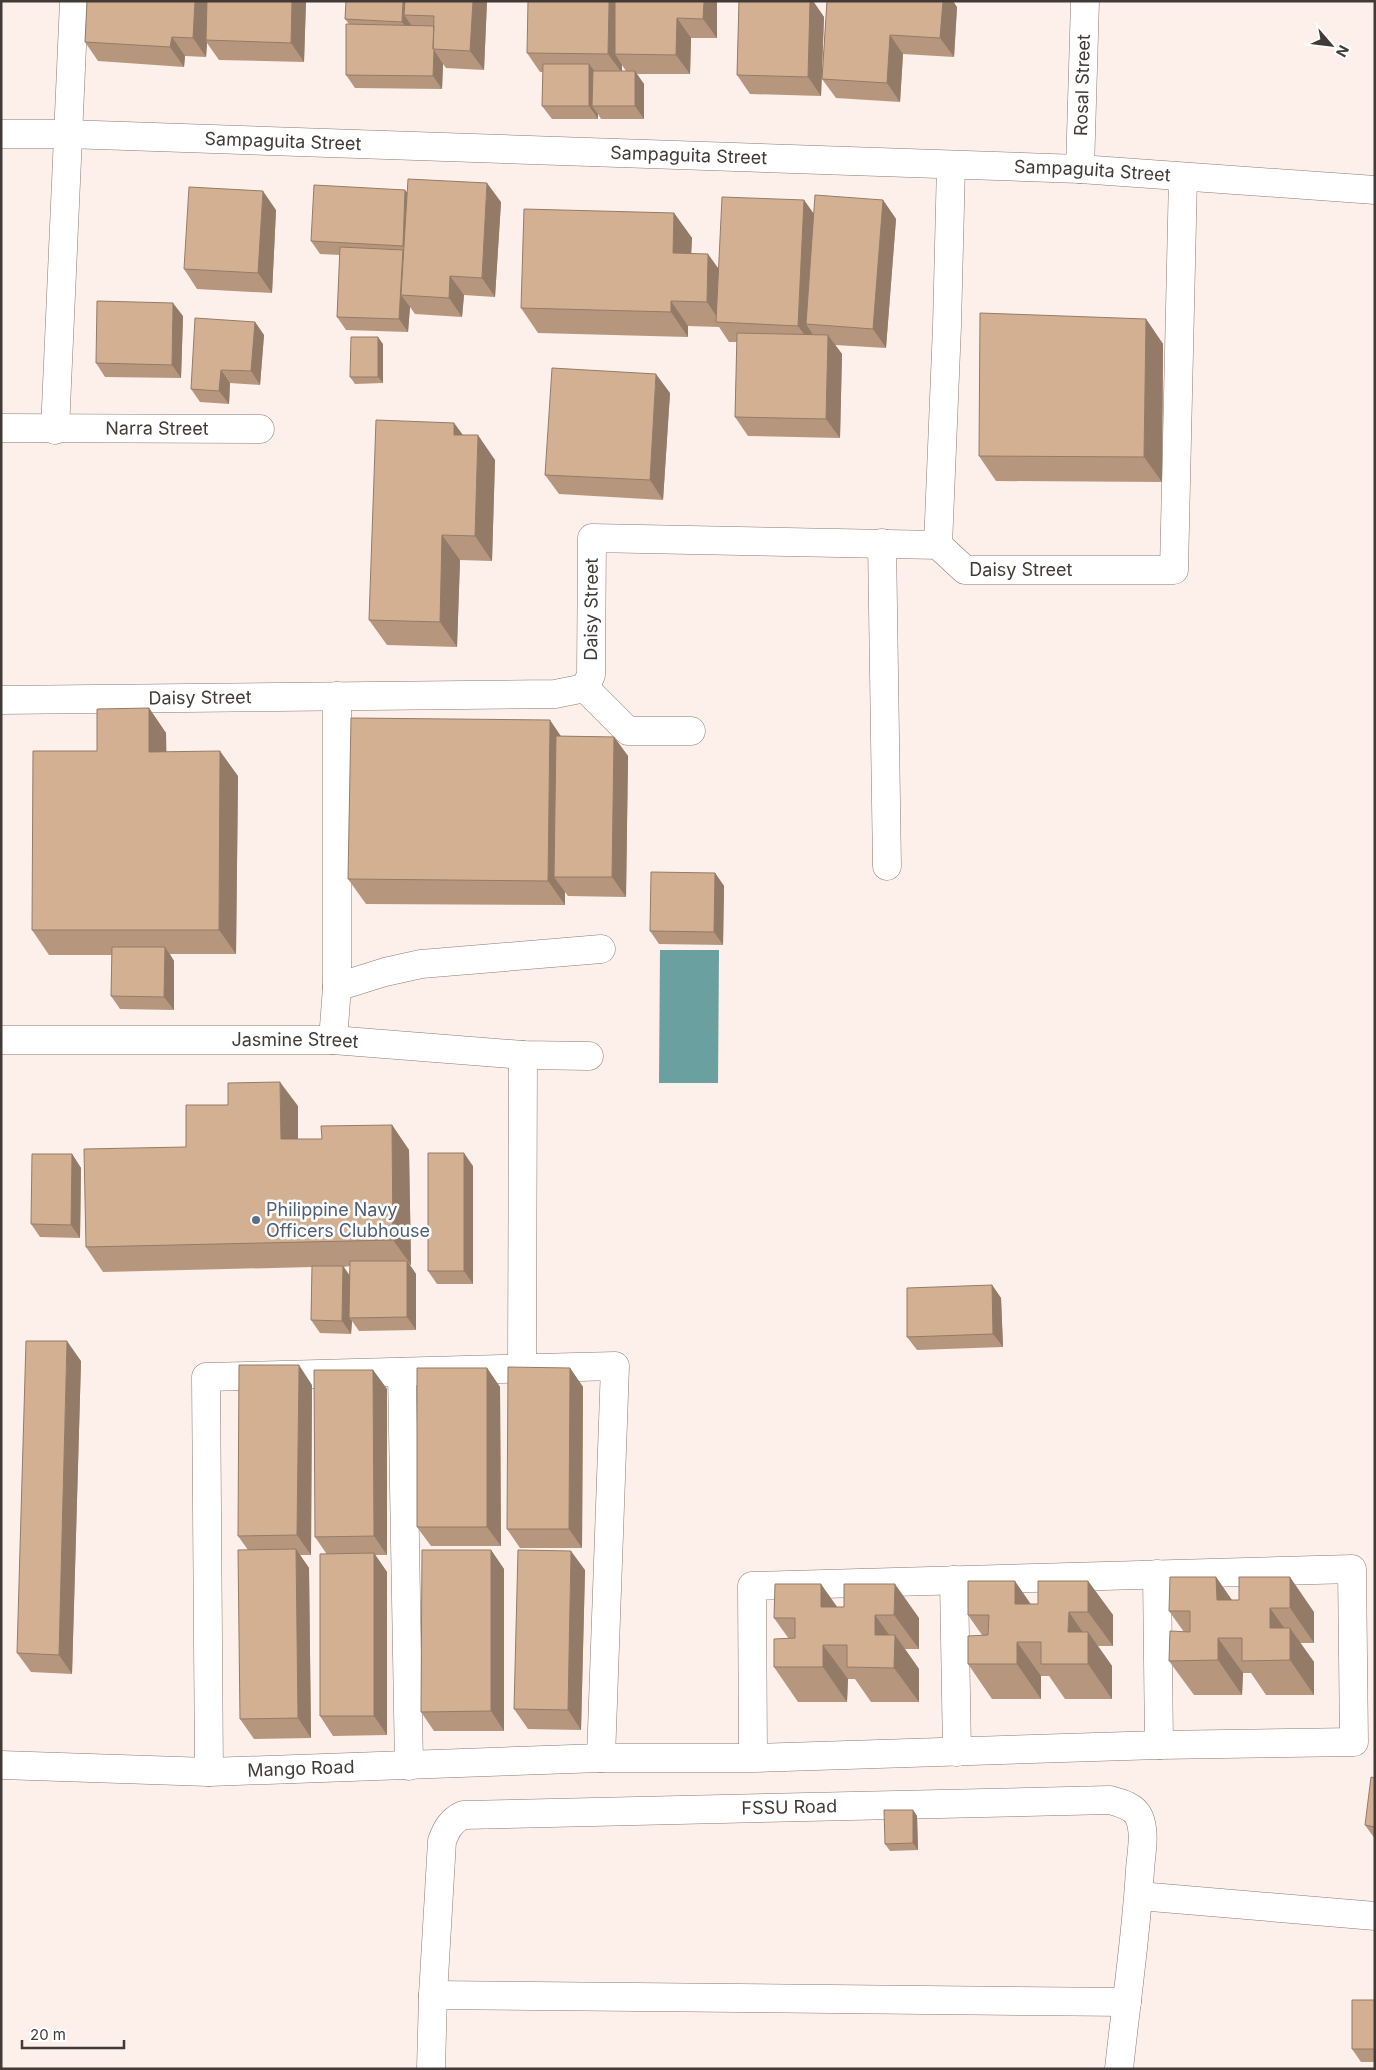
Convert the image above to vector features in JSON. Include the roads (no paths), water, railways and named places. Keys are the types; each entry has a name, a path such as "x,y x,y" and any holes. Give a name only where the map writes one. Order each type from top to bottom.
{"street":[{"path":"55,430 74,1"},
{"name":"Rosal Street","path":"1080,169 1084,1"},
{"name":"Sampaguita Street","path":"1,134 67,134 1080,169 1375,190"},
{"path":"938,546 951,164"},
{"name":"Daisy Street","path":"1,700 555,694 585,688 591,675 592,538 882,543 938,546 965,570 1174,570 1183,177"},
{"name":"Narra Street","path":"1,428 55,430 260,429"},
{"path":"882,543 888,866"},
{"path":"585,688 628,731 691,732"},
{"path":"333,1040 337,987 337,696"},
{"path":"337,987 385,972 422,964 601,950"},
{"name":"Jasmine Street","path":"1,1040 333,1040 523,1055 589,1056"},
{"path":"522,1370 523,1055"},
{"path":"208,1772 206,1378 615,1366 601,1758"},
{"path":"402,1372 409,1766"},
{"name":"Mango Road","path":"1,1765 208,1772 601,1758 753,1758 1159,1745 1354,1742 1352,1568 1157,1574"},
{"path":"753,1758 752,1586 1157,1574 1159,1745"},
{"path":"954,1580 957,1752"},
{"name":"FSSU Road","path":"433,1996 442,1841 446,1829 453,1820 463,1815 1110,1800 1125,1804 1134,1810 1139,1817 1142,1837 1139,1896"},
{"path":"1119,2069 1139,1896 1375,1916"},
{"path":"431,2069 433,1996 1126,2002"}],"water":[{"path":"660,950 719,950 718,1083 659,1083"}],"place":[{"name":"Philippine Navy Officers Clubhouse","path":"256,1220"}]}
